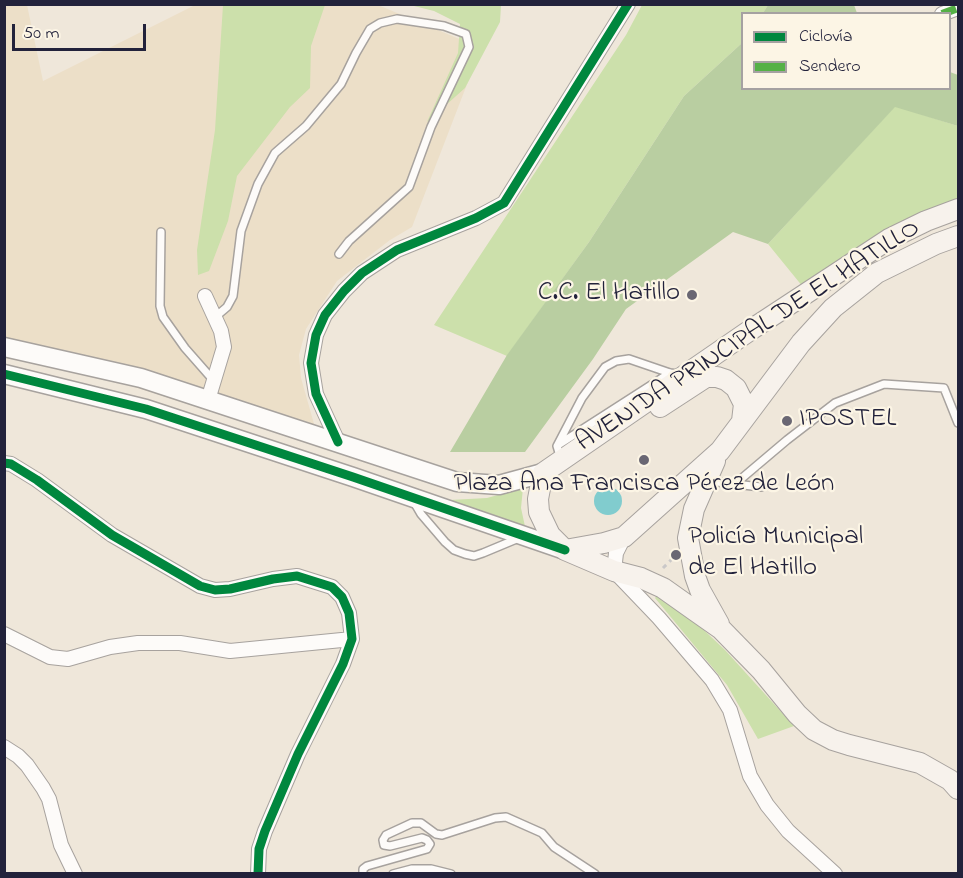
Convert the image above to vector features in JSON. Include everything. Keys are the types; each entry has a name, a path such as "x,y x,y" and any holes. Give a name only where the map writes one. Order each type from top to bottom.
{"main road":[{"name":"AVENIDA PRINCIPAL DE EL HATILLO","path":"543,473 559,452 889,239 958,209"},
{"name":"AVENIDA PRINCIPAL DE EL HATILLO","path":"565,550 624,537 720,451 801,343 841,300 877,273 936,244 958,236"},
{"path":"742,421 744,404 736,388 726,380 706,377 596,447 543,473 538,499 539,512 550,535 565,550 614,571 641,578 663,588 721,629 814,730 833,740 920,763 950,780 958,789"},
{"path":"720,451 694,509 688,538 700,590 721,629"}],"street":[{"path":"338,442 316,394 311,363 316,334 326,315 344,291 362,273 397,250 476,218 504,203 628,4"},
{"path":"205,296 220,331 224,347 208,400"},
{"path":"4,347 141,378 457,483 499,485 543,473"},
{"path":"4,374 146,409 565,550"},
{"path":"4,463 11,464 37,480 112,535 200,586 215,590 230,589 297,576 332,586 342,597 350,613 351,639 343,664 298,754 265,831 259,849 258,873"},
{"path":"624,537 615,553 614,571 659,618 712,680 729,710 750,776 766,805 788,831 835,873"},
{"path":"4,634 50,657 69,659 110,646 138,643 180,643 230,651 351,639"},
{"path":"4,747 27,765 43,788 49,800 61,845 75,873"}],"lane":[{"path":"214,318 227,307 233,296 241,231 258,184 274,153 306,126 342,84 370,29 380,22 397,20 444,26 466,34 469,47 431,127 409,188 349,241 339,254"},
{"path":"161,232 159,306 163,317 185,348 214,381"},
{"path":"559,452 582,398 605,367 616,361 629,359 677,374"},
{"path":"735,484 835,403 884,384 944,388 958,423"},
{"path":"706,481 761,487"},
{"path":"411,497 421,514 453,550 474,556 523,536"},
{"path":"680,600 700,590"},
{"path":"363,873 363,869 368,866 427,849 429,844 422,838 390,846 384,845 383,840 386,836 412,823 421,823 442,836 495,818 506,817 542,833 554,847 595,873"},
{"path":"393,873 412,869 431,869 451,873"}],"shaded area":[{"path":"5,5 27,5 43,81 195,5 378,5 481,48 412,227 390,240 337,281 306,329 299,355 301,378 318,438 212,412 5,345"}],"green space":[{"path":"223,5 325,5 311,46 310,88 290,107 237,176 228,221 209,271 198,275 197,250 215,130"},
{"path":"410,5 501,5 500,22 465,88 427,122 458,53 460,24 434,11"},
{"path":"642,5 768,5 764,12 741,12 741,44 684,96 589,242 507,356 434,325 626,35"},
{"path":"768,5 854,5 857,12 764,12"},
{"path":"741,44 741,90 951,90 951,72 958,75 958,126 895,107 768,244 733,232 626,309 593,359 525,452 450,452 507,355 589,242 684,96"},
{"path":"895,106 958,126 958,205 803,287 768,244"},
{"path":"523,488 521,508 526,531 450,500 487,498"},
{"path":"658,594 690,617 725,650 794,726 758,739 727,685 655,598"}],"water":[{"path":"608,487 618,491 622,501 618,511 608,515 598,511 594,501 598,491"}],"marked path":[{"path":"947,12 958,8"}],"cycle path":[{"path":"338,442 316,394 311,363 316,335 325,315 362,273 397,250 476,218 504,203 628,4"},
{"path":"4,374 146,409 565,550"},
{"path":"4,463 11,464 37,480 112,535 200,586 215,590 230,589 297,576 332,587 342,597 349,613 352,639 343,664 298,754 265,831 259,849 258,874"}],"place":[{"name":"C.C. El Hatillo","path":"692,295"},
{"name":"IPOSTEL","path":"787,421"},
{"name":"Plaza Ana Francisca Pérez de León","path":"644,460"},
{"name":"Policía Municipal de El Hatillo","path":"676,555"}]}
